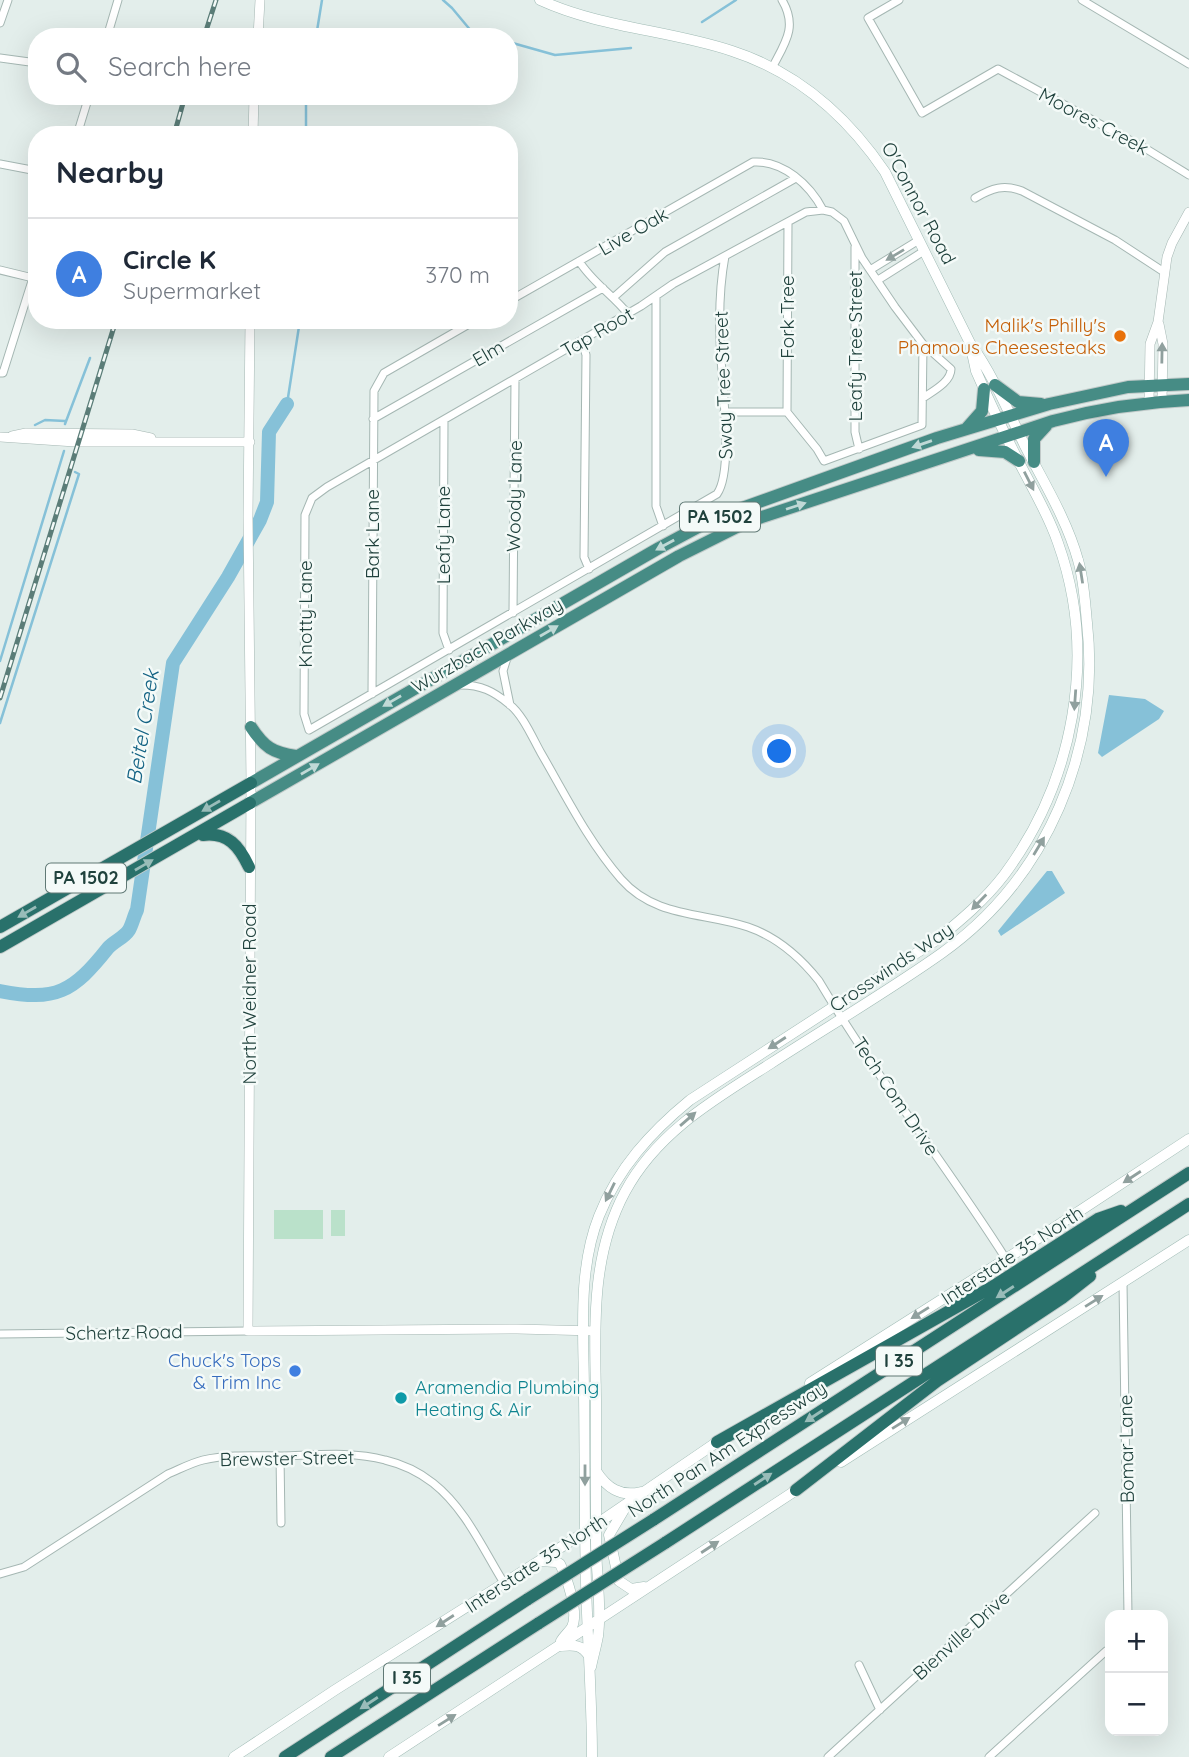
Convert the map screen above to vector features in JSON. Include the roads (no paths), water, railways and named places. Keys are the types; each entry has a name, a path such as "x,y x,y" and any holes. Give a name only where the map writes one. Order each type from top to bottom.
{"highway":[{"path":"1005,419 1049,404 1098,392 1189,384"},
{"path":"965,429 982,411 990,387 1018,401 1049,404"},
{"path":"1013,435 1095,410 1156,401 1189,400"},
{"name":"Wurzbach Parkway","path":"0,927 702,525 795,487 965,429 1005,419"},
{"path":"1034,463 1034,439 1053,421"},
{"name":"Wurzbach Parkway","path":"0,947 719,534 1013,435"},
{"path":"968,450 1005,452 1019,461"},
{"path":"251,727 268,748 296,756"},
{"path":"195,836 216,833 230,839 242,852 249,867"},
{"path":"1176,1181 1189,1161"},
{"name":"North Pan Am Expressway","path":"285,1757 1189,1173"},
{"path":"717,1442 992,1287 1098,1219 1145,1202"},
{"name":"I 35","path":"331,1757 1189,1205"},
{"path":"796,1490 926,1389 1062,1298 1153,1227"}],"main road":[{"name":"O'Connor Road","path":"540,0 592,20 732,51 772,68 814,94 852,128 885,172 970,343 976,371 990,387 1013,435"},
{"name":"Crosswinds Way","path":"584,1331 584,1285 591,1244 602,1209 629,1160 660,1125 690,1100 953,927 985,896 1014,860 1047,804 1066,747 1075,697 1076,635 1065,566 1057,541 1019,461 1013,435"},
{"name":"Crosswinds Way","path":"595,1331 596,1289 604,1246 618,1206 640,1167 670,1134 698,1110 962,937 1012,886 1038,850 1059,809 1077,764 1090,693 1089,635 1080,564 1061,515 1034,463 1013,435"},
{"path":"1076,635 1089,635"},
{"name":"Interstate 35 North","path":"234,1757 1189,1139"},
{"path":"629,1160 640,1167"},
{"path":"389,1757 796,1490 1189,1240"},
{"path":"584,1331 585,1532 592,1757"},
{"path":"590,1662 598,1635 599,1620 595,1331"},
{"path":"596,1470 603,1483 617,1492 628,1494 648,1490"},
{"path":"627,1504 609,1535 619,1581 631,1589 654,1585"},
{"path":"540,1561 560,1564 571,1594 574,1619 572,1626 556,1647"},
{"path":"556,1647 574,1645 583,1648 590,1662"}],"street":[{"path":"0,23 8,0"},
{"path":"110,28 118,0"},
{"path":"258,28 260,0"},
{"path":"772,68 789,33 789,12 782,0"},
{"name":"Moores Creek","path":"899,0 868,18 922,113 998,69 1189,175"},
{"path":"1083,0 1189,64"},
{"path":"0,58 28,62"},
{"path":"80,126 86,105"},
{"path":"253,126 254,105"},
{"name":"Live Oak","path":"518,296 757,162 778,166 796,178"},
{"path":"0,164 28,169"},
{"path":"614,298 665,253 796,178 809,188 823,210 844,221 870,270 923,344 949,365 952,372 946,381 923,398"},
{"path":"975,198 1000,187 1012,187 1115,240 1164,272"},
{"name":"Tap Root","path":"312,498 628,314 673,284 806,212 823,210"},
{"path":"1156,401 1163,345 1158,322 1164,272 1172,243 1189,212"},
{"name":"Fork Tree","path":"787,412 788,222"},
{"path":"870,270 919,240"},
{"name":"Leafy Tree Street","path":"855,243 855,432 859,449"},
{"path":"878,280 924,251"},
{"name":"Sway Tree Street","path":"663,526 717,494 723,485 724,412 720,288 725,256"},
{"path":"579,261 628,314"},
{"path":"0,270 28,277"},
{"name":"Elm","path":"373,419 603,288"},
{"path":"1,373 28,293"},
{"path":"372,694 663,526 656,506 656,297"},
{"name":"North Weidner Road","path":"248,1331 250,329"},
{"name":"Bark Lane","path":"372,694 373,396 381,377 461,329"},
{"path":"582,341 586,355 584,557 589,569"},
{"path":"724,412 787,412 824,461 922,424 923,344"},
{"name":"Woody Lane","path":"513,613 515,380"},
{"name":"Leafy Lane","path":"444,420 443,633 449,650"},
{"path":"2,437 75,442 250,442"},
{"name":"Knotty Lane","path":"312,498 305,514 304,714 309,730 372,694"},
{"name":"Tech Com Drive","path":"508,655 503,671 510,705"},
{"name":"Tech Com Drive","path":"457,685 485,687 510,705 526,727 602,858 624,883 651,902 678,914 725,921 766,934 807,965 901,1107 964,1193 1006,1259"},
{"name":"Bomar Lane","path":"1123,1283 1128,1610"},
{"path":"248,1331 595,1331"},
{"name":"Schertz Road","path":"0,1334 248,1331"},
{"path":"280,1456 281,1523"},
{"name":"Brewster Street","path":"0,1574 24,1567 181,1468 205,1460 280,1456 368,1457 383,1459 432,1482 455,1505 504,1583"},
{"name":"Bienville Drive","path":"828,1757 1095,1513"},
{"path":"989,1757 1105,1652"},
{"path":"859,1665 880,1710"}],"water":[{"path":"1109,695 1145,699 1164,711 1159,719 1102,757 1098,753"},
{"path":"1047,871 1052,871 1065,893 1001,936 998,931"}],"waterway":[{"name":"Beitel Creek","path":"317,28 322,0"},
{"path":"443,0 469,28"},
{"path":"702,22 736,0"},
{"path":"518,45 555,55 631,48"},
{"name":"Beitel Creek","path":"306,105 306,126"},
{"name":"Beitel Creek","path":"287,404 299,329"},
{"path":"65,424 90,358"},
{"name":"Beitel Creek","path":"0,991 36,995 62,990 84,975 130,928 137,910 173,663 228,577 260,520 267,502 269,432 287,404"},
{"path":"35,425 45,420 65,421"},
{"path":"0,661 64,451"},
{"path":"0,723 79,474 75,472"}],"railway":[{"path":"207,28 216,0"},
{"path":"177,126 182,105"},
{"path":"0,698 113,329"}],"place":[{"name":"Malik's Philly's Phamous Cheesesteaks","path":"1120,336"},
{"name":"Circle K","path":"1106,477"},
{"name":"Chuck's Tops & Trim Inc","path":"295,1371"},
{"name":"Aramendia Plumbing Heating & Air","path":"401,1398"}]}
